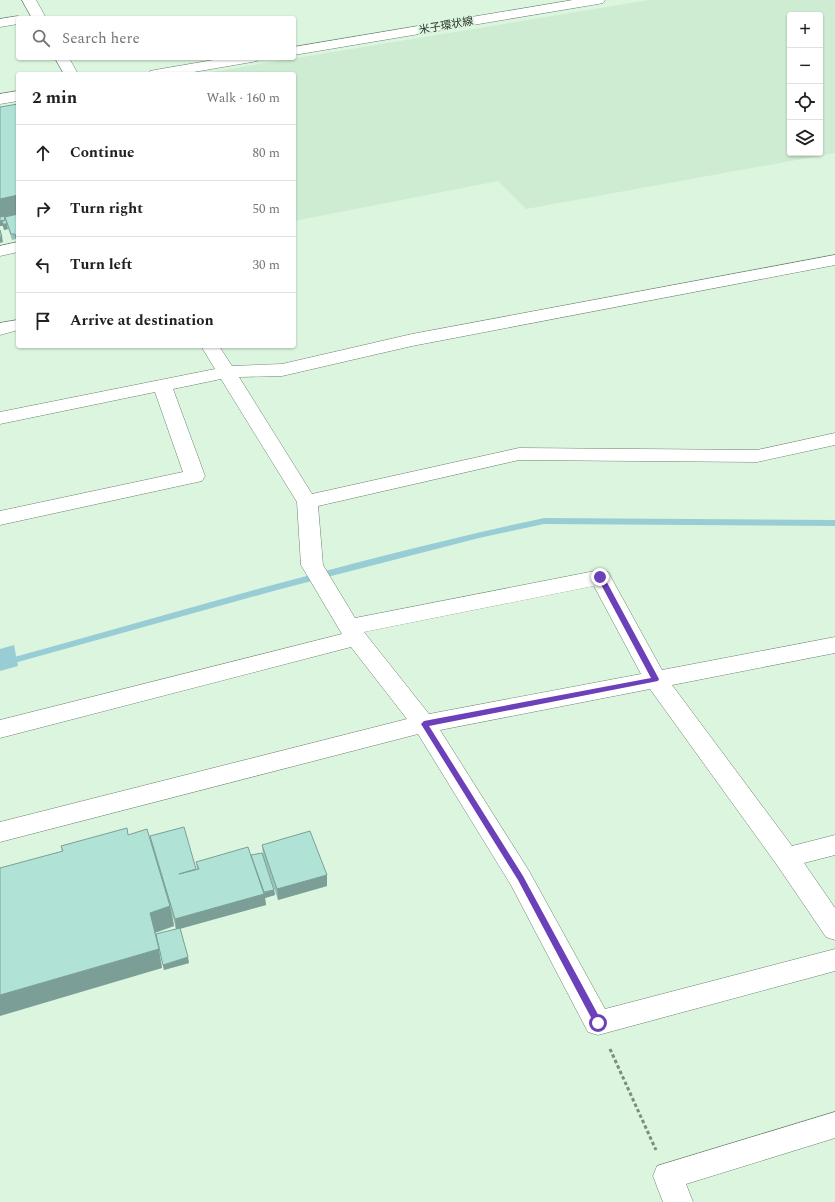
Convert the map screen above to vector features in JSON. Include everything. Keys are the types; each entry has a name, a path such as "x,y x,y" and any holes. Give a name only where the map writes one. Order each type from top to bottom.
{"street":[{"path":"29,0 35,16"},
{"name":"米子環状線","path":"296,51 598,0"},
{"path":"0,23 16,20"},
{"path":"63,60 70,72"},
{"path":"167,72 240,60"},
{"path":"0,99 16,96"},
{"path":"0,251 16,248"},
{"path":"0,418 226,372 282,370 412,340 835,260"},
{"path":"0,329 16,325"},
{"path":"211,348 307,502 312,565 353,633 424,724 520,878 598,1023 835,960"},
{"path":"0,518 195,476 162,385"},
{"path":"307,502 519,454 757,456 835,439"},
{"path":"0,729 353,633 600,577 655,679 786,858 835,929"},
{"path":"0,832 424,724 835,645"},
{"path":"786,858 835,845"},
{"path":"673,1189 835,1125"}],"path":[{"path":"598,1023 673,1189"}],"shaded area":[{"path":"649,0 835,0 835,153 823,155 823,12 787,12 787,156 818,156 526,209 498,181 296,221 296,72 212,72 285,60 296,60 296,58"}],"water":[{"path":"14,645 18,666 0,671 0,649"}],"building":[{"path":"16,104 16,195 0,199 0,107"},
{"path":"16,214 16,238 15,234 11,234 5,217"},
{"path":"4,216 5,220 0,221 0,217"},
{"path":"6,220 7,224 3,224 2,221"},
{"path":"184,827 196,869 179,874 199,869 196,862 248,847 264,894 175,919 150,836"},
{"path":"127,828 128,835 147,829 170,906 150,913 159,949 0,995 0,868 63,851 61,846"},
{"path":"310,831 327,875 277,889 262,845"},
{"path":"262,853 274,890 264,892 251,855"},
{"path":"180,928 188,957 163,965 156,934"}],"waterway":[{"path":"0,664 277,587 479,535 544,521 835,523"}],"route":[{"path":"598,1023 520,878 424,724 655,679 600,577"}]}
